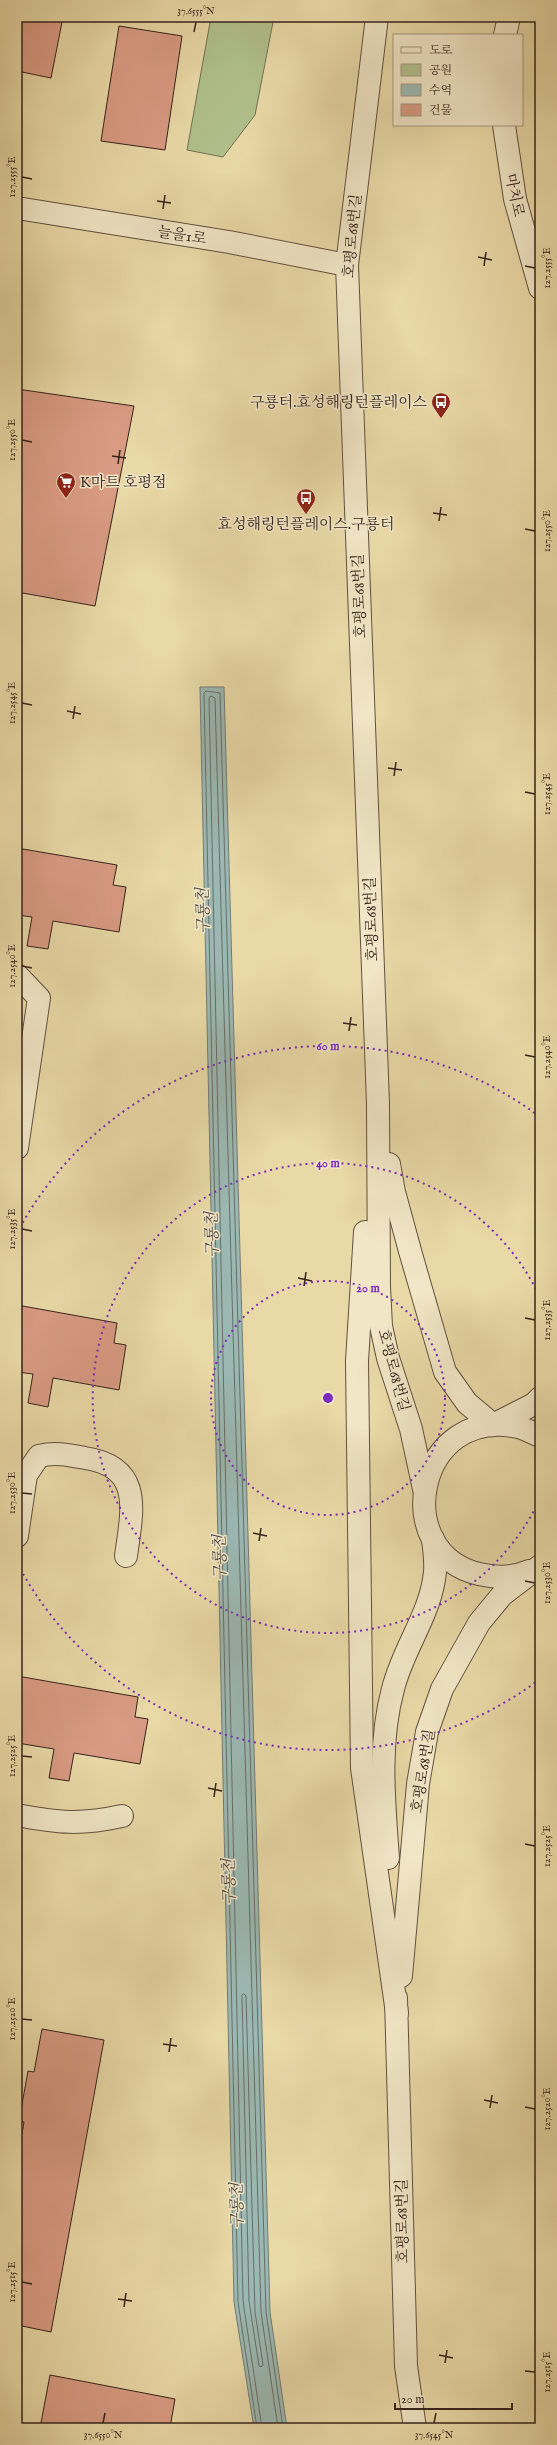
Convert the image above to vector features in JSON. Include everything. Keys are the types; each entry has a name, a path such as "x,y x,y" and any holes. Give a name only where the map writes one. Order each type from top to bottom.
{"street":[{"name":"호평로68번길","path":"377,17 347,265 378,1104 379,1287 381,1326 397,1391 416,1447 424,1489"},
{"path":"505,34 509,17"},
{"name":"마치로","path":"504,126 515,199 540,288"},
{"name":"늘을1로","path":"17,208 229,242 347,265"},
{"path":"17,975 39,998 17,1148"},
{"name":"호평로68번길","path":"378,1104 394,1192 445,1372 467,1403 493,1425"},
{"path":"378,1104 365,1240 357,1361 362,1768 397,2013"},
{"path":"540,1398 534,1404 493,1425 469,1431 448,1445 432,1465 424,1489 425,1515 433,1539 449,1558 470,1572 494,1578 520,1575 540,1566"},
{"path":"493,1425 518,1427 540,1436"},
{"path":"17,1536 26,1475 39,1456 52,1453 96,1459 119,1470 128,1486 133,1506 126,1556"},
{"name":"호평로68번길","path":"415,2428 406,2366 397,2013 384,1755 393,1688 431,1594 435,1571 433,1539"},
{"name":"호평로68번길","path":"397,2013 418,1784 427,1732 442,1689 478,1622 502,1595 540,1566"},
{"path":"17,1815 55,1822 92,1823 122,1816"}],"green space":[{"path":"211,17 274,17 255,115 223,157 187,150"}],"water":[{"name":"구룡천","path":"200,687 224,687 270,2312 287,2428 254,2428 234,2302"}],"building":[{"path":"17,17 63,17 51,78 17,71"},
{"path":"119,26 182,36 165,150 101,141"},
{"name":"K마트 호평점","path":"17,389 134,406 95,606 17,592"},
{"path":"17,848 117,865 113,885 126,887 119,932 53,921 48,949 27,946 32,917 17,915"},
{"path":"17,1305 117,1323 114,1343 126,1345 119,1390 53,1378 48,1407 28,1403 33,1374 17,1372"},
{"path":"17,1676 138,1697 135,1717 148,1719 140,1764 74,1753 69,1781 49,1778 54,1749 17,1743"},
{"path":"42,2029 104,2040 51,2332 17,2325 17,2163 24,2122 19,2121 28,2071 34,2072"},
{"path":"50,2375 175,2399 170,2428 40,2428"}],"place":[{"name":"구룡터.효성해링턴플레이스","path":"441,419"},
{"name":"K마트 호평점","path":"66,499"},
{"name":"효성해링턴플레이스.구룡터","path":"306,515"}]}
